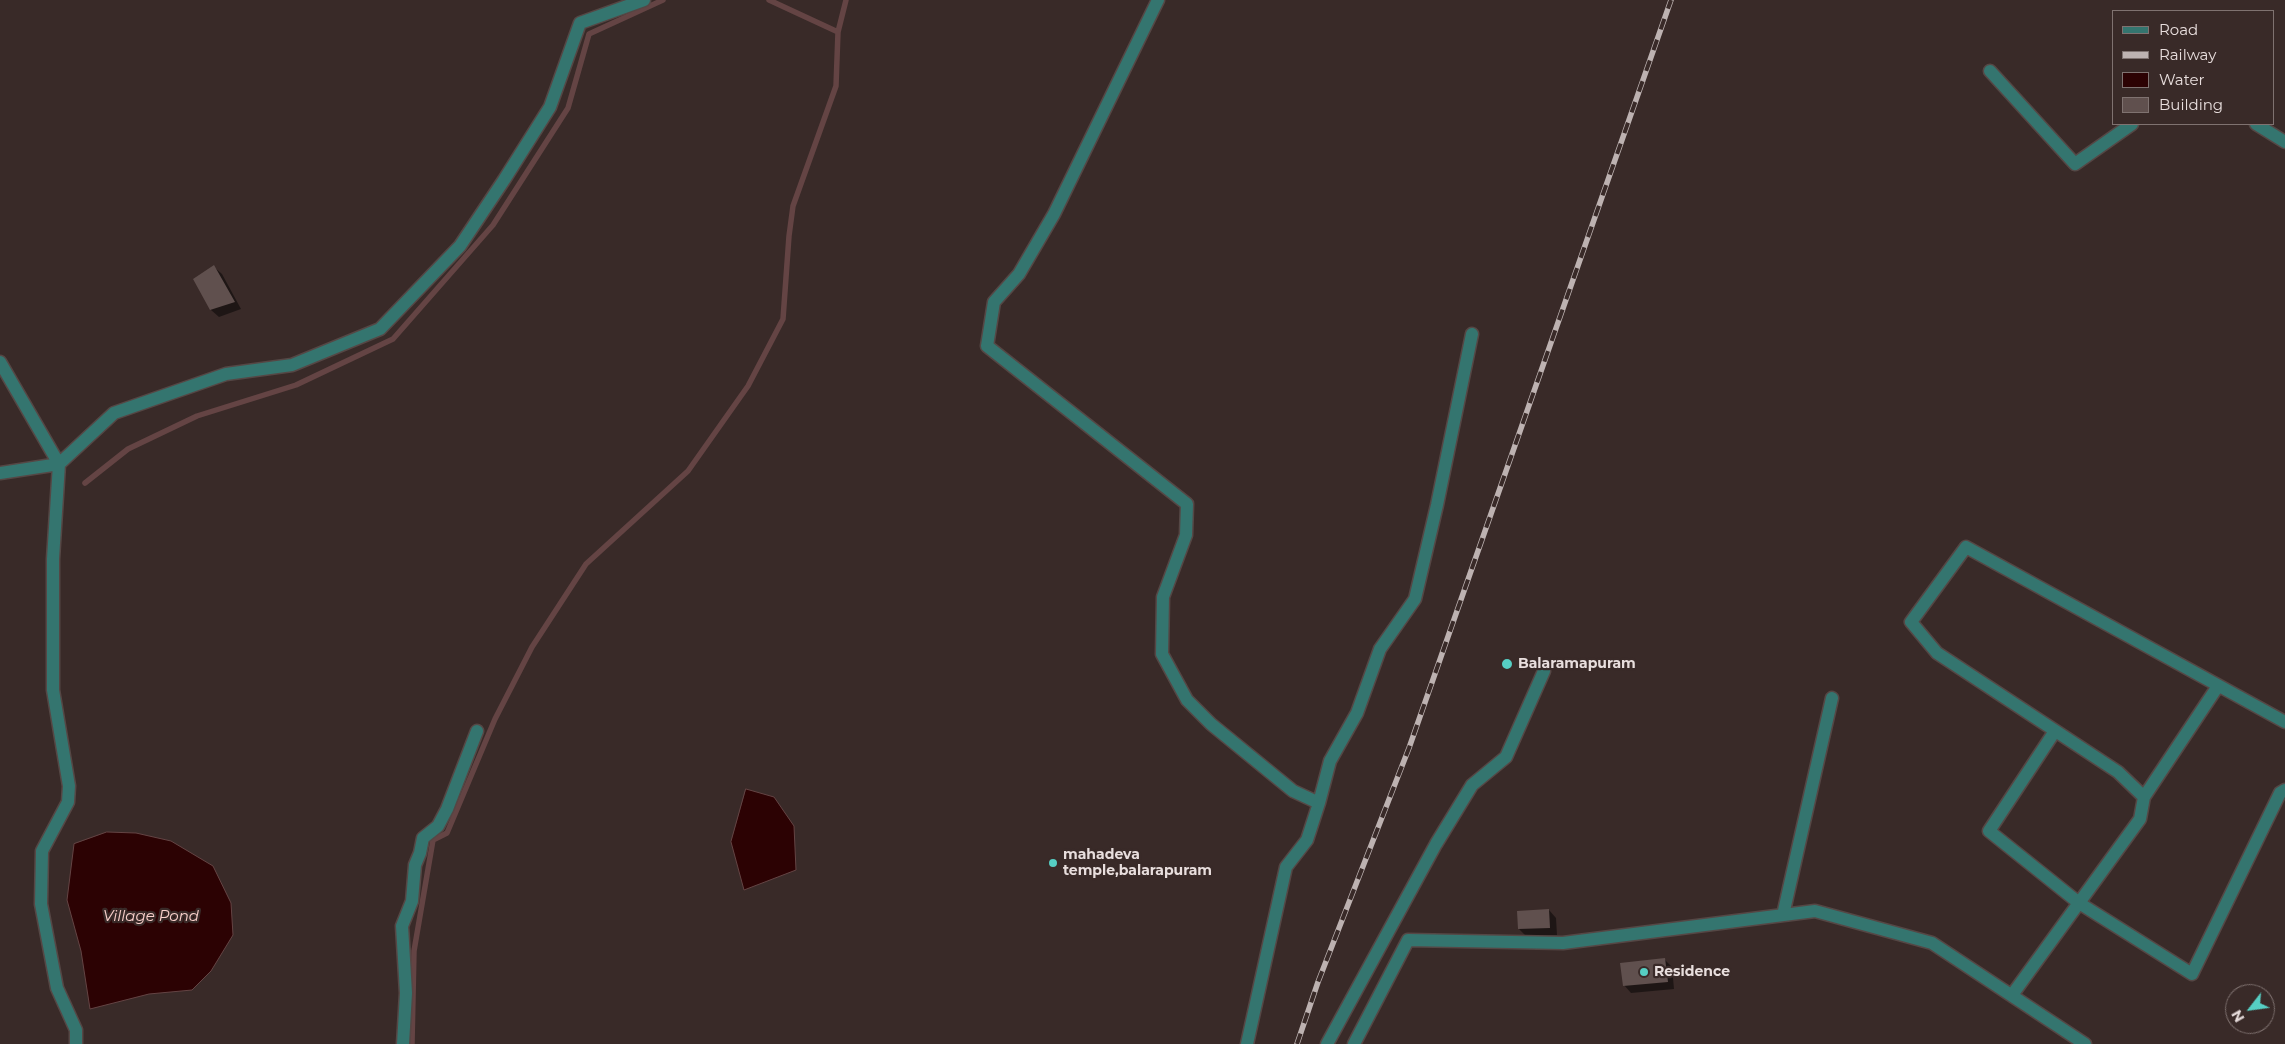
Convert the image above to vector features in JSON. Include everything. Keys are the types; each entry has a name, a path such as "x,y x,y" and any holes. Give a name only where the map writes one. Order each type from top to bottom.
{"street":[{"path":"0,472 59,464 114,413 226,374 292,365 380,329 460,246 504,180 550,106 580,24 615,5 644,0"},
{"path":"1158,0 1054,214 1019,274 994,302 987,346 1187,504 1186,535 1163,598 1162,654 1187,700 1211,724 1293,791 1319,803"},
{"path":"1990,71 2074,164 2131,125"},
{"path":"2258,125 2285,142"},
{"path":"1246,1044 1286,867 1307,840 1330,761 1357,713 1380,649 1415,599 1437,505 1472,334"},
{"path":"0,362 59,464 53,559 53,690 69,786 68,802 42,852 40,904 56,988 76,1030 76,1044"},
{"path":"2144,797 2118,772 1936,653 1911,622 1966,547 2285,722"},
{"path":"1327,1044 1436,844 1472,786 1506,756 1544,671"},
{"path":"2012,996 2140,819 2144,797 2218,686"},
{"path":"1783,915 1832,698"},
{"path":"403,1044 406,993 402,926 412,901 415,865 420,853 422,838 438,826 447,809 477,731"},
{"path":"2055,731 1989,832 2078,903 2192,974 2280,793 2285,790"},
{"path":"1354,1044 1408,940 1563,943 1815,911 1932,943 2085,1044"}],"water":[{"path":"746,789 774,797 794,826 796,870 744,890 731,842"},
{"name":"Village Pond","path":"107,832 136,833 171,841 213,866 231,903 233,935 211,971 192,990 149,994 90,1009 81,951 67,900 74,844"}],"building":[{"path":"214,265 235,302 210,310 193,279"},
{"path":"1549,909 1550,928 1518,929 1517,911"},
{"name":"Residence","path":"1665,958 1668,982 1623,986 1620,963"}],"waterway":[{"path":"85,483 128,449 197,416 296,385 393,339 493,225 568,108 589,34 663,0"},
{"path":"769,0 838,32"},
{"path":"412,1044 414,951 433,840 447,833 495,719 532,647 586,564 688,471 748,386 783,319 793,206 836,86 838,32 846,0"}],"railway":[{"path":"1297,1044 1318,982 1409,748 1671,0"}],"place":[{"name":"Balaramapuram","path":"1507,664"},
{"name":"mahadeva temple,balarapuram","path":"1053,863"},
{"name":"Residence","path":"1644,972"}]}
